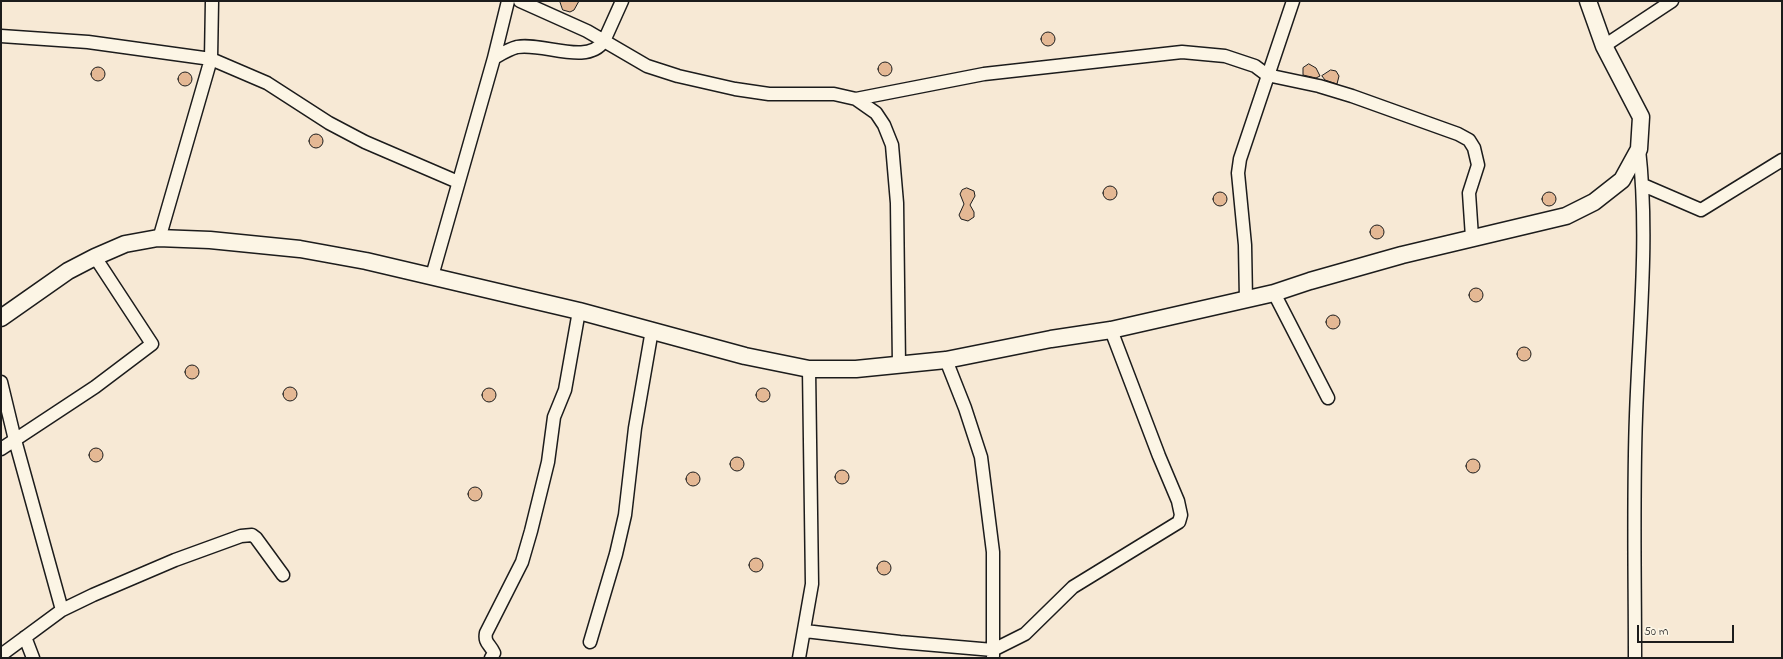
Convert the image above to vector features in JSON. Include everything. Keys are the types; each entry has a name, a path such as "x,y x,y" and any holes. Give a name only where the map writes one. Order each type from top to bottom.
{"street":[{"path":"159,239 211,59 212,1"},
{"path":"432,276 494,58 508,1"},
{"path":"520,1 567,21 647,66 686,77 769,94 834,94 856,99 876,113 884,125 892,145 897,202 899,366"},
{"path":"494,58 517,47 531,47 584,53 596,49 604,41 622,1"},
{"path":"1246,300 1245,245 1238,173 1240,159 1293,1"},
{"path":"1588,1 1604,46 1641,117 1639,150 1643,185 1644,248 1636,417 1635,658"},
{"path":"1604,46 1672,1"},
{"path":"1,36 88,42 211,59 267,83 329,123 365,142 458,182"},
{"path":"856,99 984,74 1182,52 1225,56 1255,66 1267,75 1319,86 1352,96 1458,134 1469,140 1474,148 1478,165 1469,193 1472,237"},
{"path":"1,318 68,271 125,244 159,239 210,240 300,249 366,261 579,311 745,356 809,369 856,369 899,366 946,360 1051,339 1111,330 1246,300 1402,255 1472,237 1566,216 1594,202 1622,180 1639,150"},
{"path":"1643,185 1701,210 1782,160"},
{"path":"1,449 95,386 152,344 95,257"},
{"path":"1274,292 1328,398"},
{"path":"491,658 494,653 486,643 486,633 522,562 531,531 548,462 554,417 565,390 579,311"},
{"path":"590,642 616,554 625,516 635,428 652,330"},
{"path":"805,631 993,654 1025,634 1078,583 1178,522 1181,515 1178,501 1159,456 1111,330"},
{"path":"946,360 965,408 981,457 993,552 993,654"},
{"path":"799,658 805,631 812,584 809,369"},
{"path":"1,382 15,440 62,610"},
{"path":"1,655 62,610 175,560 230,539 252,535 256,538 283,575"},
{"path":"25,637 33,658"}],"building":[{"path":"560,1 579,1 574,10 570,12 563,10"},
{"path":"1045,32 1051,32 1055,36 1055,42 1051,46 1045,46 1041,42 1041,36"},
{"path":"882,62 888,62 892,66 892,72 888,76 882,76 878,72 878,66"},
{"path":"1309,64 1316,68 1320,76 1316,78 1303,75 1303,68"},
{"path":"95,67 101,67 105,71 105,77 101,81 95,81 91,77 91,71"},
{"path":"1331,70 1336,71 1339,76 1337,84 1325,80 1322,76"},
{"path":"182,72 188,72 192,76 192,82 188,86 182,86 178,82 178,76"},
{"path":"313,134 319,134 323,138 323,144 319,148 313,148 309,144 309,138"},
{"path":"1107,186 1113,186 1117,190 1117,196 1113,200 1107,200 1103,196 1103,190"},
{"path":"967,188 974,191 975,196 970,205 974,212 974,217 968,221 961,219 959,215 964,204 960,194 962,190"},
{"path":"1217,192 1223,192 1227,196 1227,202 1223,206 1217,206 1213,202 1213,196"},
{"path":"1546,192 1552,192 1556,196 1556,202 1552,206 1546,206 1542,202 1542,196"},
{"path":"1374,225 1380,225 1384,229 1384,235 1380,239 1374,239 1370,235 1370,229"},
{"path":"1473,288 1479,288 1483,292 1483,298 1479,302 1473,302 1469,298 1469,292"},
{"path":"1330,315 1336,315 1340,319 1340,325 1336,329 1330,329 1326,325 1326,319"},
{"path":"1521,347 1527,347 1531,351 1531,357 1527,361 1521,361 1517,357 1517,351"},
{"path":"189,365 195,365 199,369 199,375 195,379 189,379 185,375 185,369"},
{"path":"287,387 293,387 297,391 297,397 293,401 287,401 283,397 283,391"},
{"path":"486,388 492,388 496,392 496,398 492,402 486,402 482,398 482,392"},
{"path":"760,388 766,388 770,392 770,398 766,402 760,402 756,398 756,392"},
{"path":"93,448 99,448 103,452 103,458 99,462 93,462 89,458 89,452"},
{"path":"734,457 740,457 744,461 744,467 740,471 734,471 730,467 730,461"},
{"path":"1470,459 1476,459 1480,463 1480,469 1476,473 1470,473 1466,469 1466,463"},
{"path":"839,470 845,470 849,474 849,480 845,484 839,484 835,480 835,474"},
{"path":"690,472 696,472 700,476 700,482 696,486 690,486 686,482 686,476"},
{"path":"472,487 478,487 482,491 482,497 478,501 472,501 468,497 468,491"},
{"path":"753,558 759,558 763,562 763,568 759,572 753,572 749,568 749,562"},
{"path":"881,561 887,561 891,565 891,571 887,575 881,575 877,571 877,565"}]}
